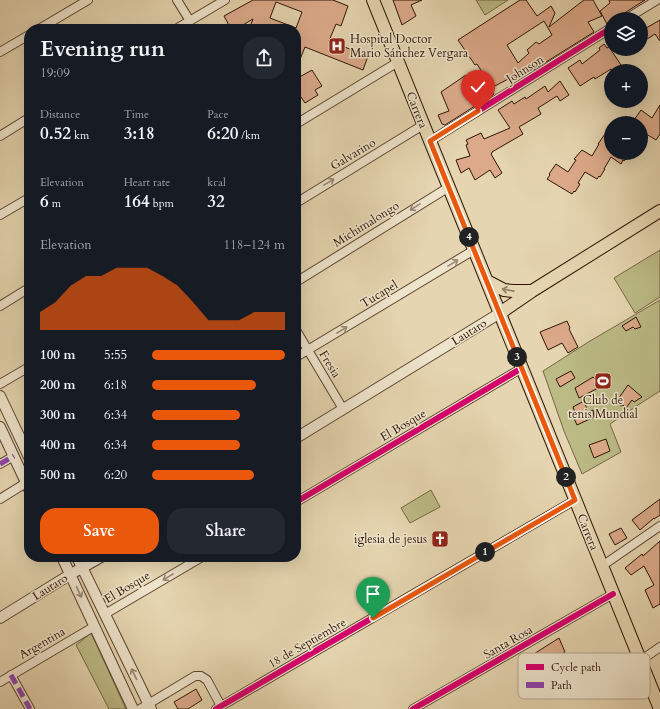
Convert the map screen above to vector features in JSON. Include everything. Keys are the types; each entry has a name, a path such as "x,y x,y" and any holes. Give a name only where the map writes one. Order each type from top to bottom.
{"main road":[{"name":"Carrera","path":"373,0 637,653"},
{"name":"Lautaro","path":"500,313 532,291 660,211"},
{"path":"487,281 504,290 532,291"},
{"name":"Carrera","path":"650,685 660,709"}],"street":[{"path":"47,24 88,0"},
{"path":"176,0 190,21"},
{"path":"185,24 225,0"},
{"path":"637,12 657,0"},
{"name":"Johnson","path":"430,141 604,32"},
{"path":"0,52 24,38"},
{"path":"301,121 398,62"},
{"path":"0,136 24,121"},
{"name":"Galvarino","path":"301,200 423,125"},
{"name":"Michimalongo","path":"301,279 448,187"},
{"path":"0,215 24,201"},
{"name":"Tucapel","path":"301,354 474,250"},
{"path":"0,306 24,291"},
{"name":"Lautaro","path":"301,435 500,313"},
{"name":"Fresia","path":"301,338 343,409"},
{"name":"El Bosque","path":"301,499 522,368"},
{"path":"0,384 24,369"},
{"path":"0,396 24,440"},
{"path":"0,427 24,476"},
{"path":"0,464 14,456"},
{"path":"0,499 24,486"},
{"name":"18 de Septiembre","path":"218,707 575,500"},
{"path":"602,566 660,526"},
{"path":"65,562 133,709"},
{"path":"80,562 147,707 195,676 201,676 207,680 218,707"},
{"name":"Lautaro","path":"0,618 93,562"},
{"name":"El Bosque","path":"105,614 193,562"},
{"name":"Santa Rosa","path":"413,709 613,594"},
{"name":"Argentina","path":"0,682 95,626"},
{"path":"650,654 660,647"},
{"path":"11,675 30,709"}],"shaded area":[{"path":"476,0 508,0 485,15"},
{"path":"660,250 660,297 635,313 614,278"},
{"name":"Club de tenis Mundial","path":"660,300 660,391 610,424 621,452 582,474 564,431 543,371 590,341"},
{"path":"431,490 440,507 410,523 401,508"},
{"path":"91,633 126,709 109,709 76,645"}],"building":[{"path":"253,0 333,0 348,6 341,26 336,24 329,41 368,56 363,70 305,47 301,57 301,24 298,24 302,12 276,2 270,18 286,24 251,24 253,19 244,24 228,24 224,16"},
{"path":"393,0 422,0 411,5 416,16 402,25"},
{"path":"520,0 526,0 537,16 551,6 555,13 549,27 584,0 593,0 602,16 588,22 594,32 530,72 529,70 516,79 514,76 491,88 494,94 445,125 442,124 438,115 449,111 441,92 466,75 472,85 485,77 477,64 475,65 458,40","holes":["544,21 552,35 539,44 536,42 527,50 529,53 518,63 507,45"]},
{"path":"609,0 645,0 626,12 604,12 604,18 600,11 610,3"},
{"path":"660,20 660,41 655,34 648,38 648,27"},
{"path":"604,44 604,56 615,56 620,64 604,64 604,73 595,79 594,77 580,86 568,68 580,60 582,64 600,50 599,48"},
{"path":"312,70 322,86 315,90 318,95 305,103 301,97 301,76"},
{"path":"560,81 569,95 560,101 557,96 538,108 541,114 519,127 523,134 492,152 491,154 502,173 495,178 490,170 475,180 469,168 461,173 456,160 470,156 466,145 468,144 466,140 481,133 484,139 510,128 498,110 512,101 514,104 525,97 526,99 545,86 548,92"},
{"path":"660,105 660,134 656,140 648,135 648,116 637,116 641,110 652,118"},
{"path":"604,135 604,160 609,160 600,177 599,176 597,179 585,172 578,183 580,184 572,194 547,179 556,164 568,172 576,160 574,159 582,150 592,156"},
{"path":"615,160 623,160 621,164"},
{"path":"636,317 641,327 635,329 633,327 626,331 622,326"},
{"path":"567,321 570,328 569,329 578,347 568,353 562,343 548,350 540,332"},
{"path":"571,371 575,378 560,387 556,379"},
{"path":"593,377 599,383 596,385 598,388 579,398 575,388"},
{"path":"628,385 642,397 634,402 632,400 626,408 616,402"},
{"path":"584,401 588,412 593,410 594,417 577,425 573,416 576,415 573,407"},
{"path":"606,439 610,451 594,458 589,445"},
{"path":"660,499 660,515 640,530 632,520"},
{"path":"621,528 627,538 615,545 609,534"},
{"path":"660,541 660,604 653,608 645,590 654,585 644,566 631,575 625,568 642,554 643,556"},
{"path":"559,638 565,652 563,653 535,653"},
{"path":"196,689 202,700 188,709 178,709 174,702"}],"marked path":[{"path":"0,464 14,456"},
{"path":"11,675 30,709"}],"cycle path":[{"path":"430,141 604,32"},
{"path":"301,499 522,368"},
{"path":"216,709 575,500"},
{"path":"413,709 613,594"}],"place":[{"name":"Hospital Doctor Mario Sánchez Vergara","path":"337,46"},
{"name":"Club de tenis Mundial","path":"603,381"},
{"name":"iglesia de jesus","path":"440,539"}],"route":[{"path":"373,618 575,500 430,141 478,111"}]}
